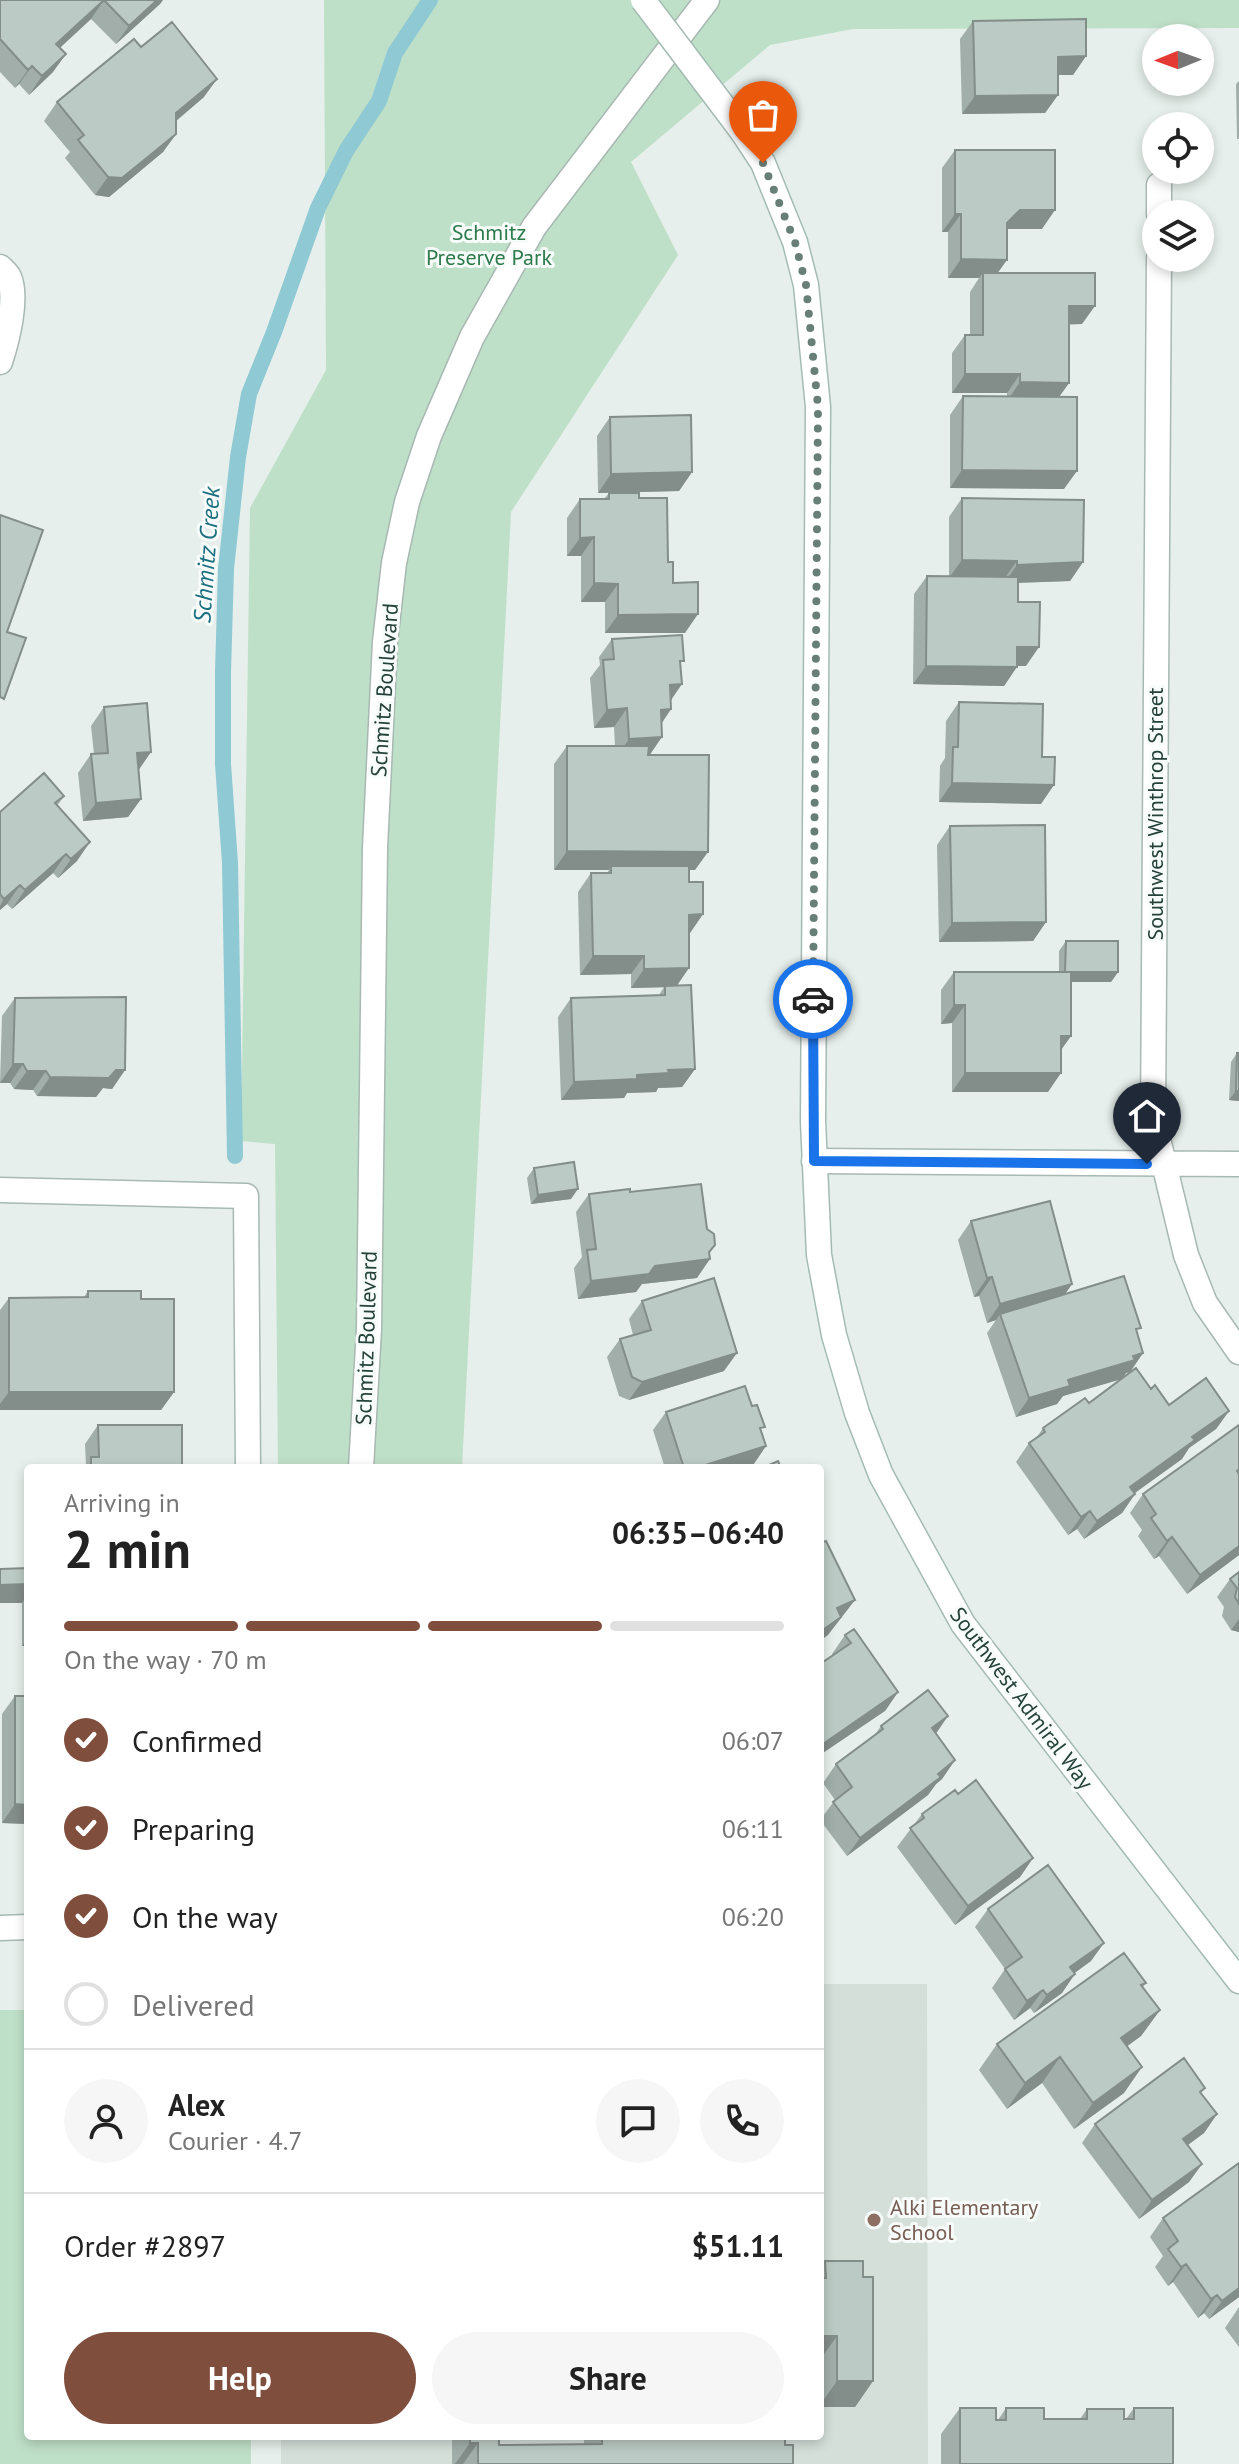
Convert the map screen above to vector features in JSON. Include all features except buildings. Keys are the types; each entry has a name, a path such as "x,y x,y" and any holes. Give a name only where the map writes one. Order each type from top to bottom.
{"street":[{"name":"Southwest Admiral Way","path":"643,0 763,163 795,242 806,285 818,407 814,1161 819,1255 834,1335 857,1413 881,1475 963,1624 1239,1981"},
{"name":"Schmitz Boulevard","path":"361,1464 369,1329 375,848 385,642 394,563 407,502 429,436 472,337 534,227 707,0"},
{"path":"1159,185 1159,200"},
{"path":"0,267 9,277 11,307 9,334 0,362"},
{"name":"Southwest Winthrop Street","path":"1159,272 1153,1118 1186,1255 1205,1303 1239,1352"},
{"path":"814,1161 1239,1164"},
{"path":"0,1168 12,1190 246,1196 248,1464"},
{"path":"0,1928 24,1927"}],"shaded area":[{"name":"Alki Elementary School","path":"824,1984 927,1984 928,2464 281,2464 281,2440 824,2440"}],"green space":[{"name":"Schmitz Preserve Park","path":"324,0 1239,0 1239,28 1214,28 1214,24 1142,24 1142,28 853,29 770,45 631,162 678,255 511,512 462,1464 278,1464 275,1144 241,1141 250,508 326,370"},
{"path":"0,2010 24,2010 24,2440 251,2440 251,2464 0,2464"}],"waterway":[{"name":"Schmitz Creek","path":"235,1156 223,672 226,569 238,457 249,394 318,208 346,151 379,101 395,53 430,0"}],"way so far":[{"path":"763,163 795,242 806,285 818,407 813,999"}],"place":[{"name":"Alki Elementary School","path":"874,2220"}],"route":[{"path":"813,999 814,1161 1147,1164"}]}
